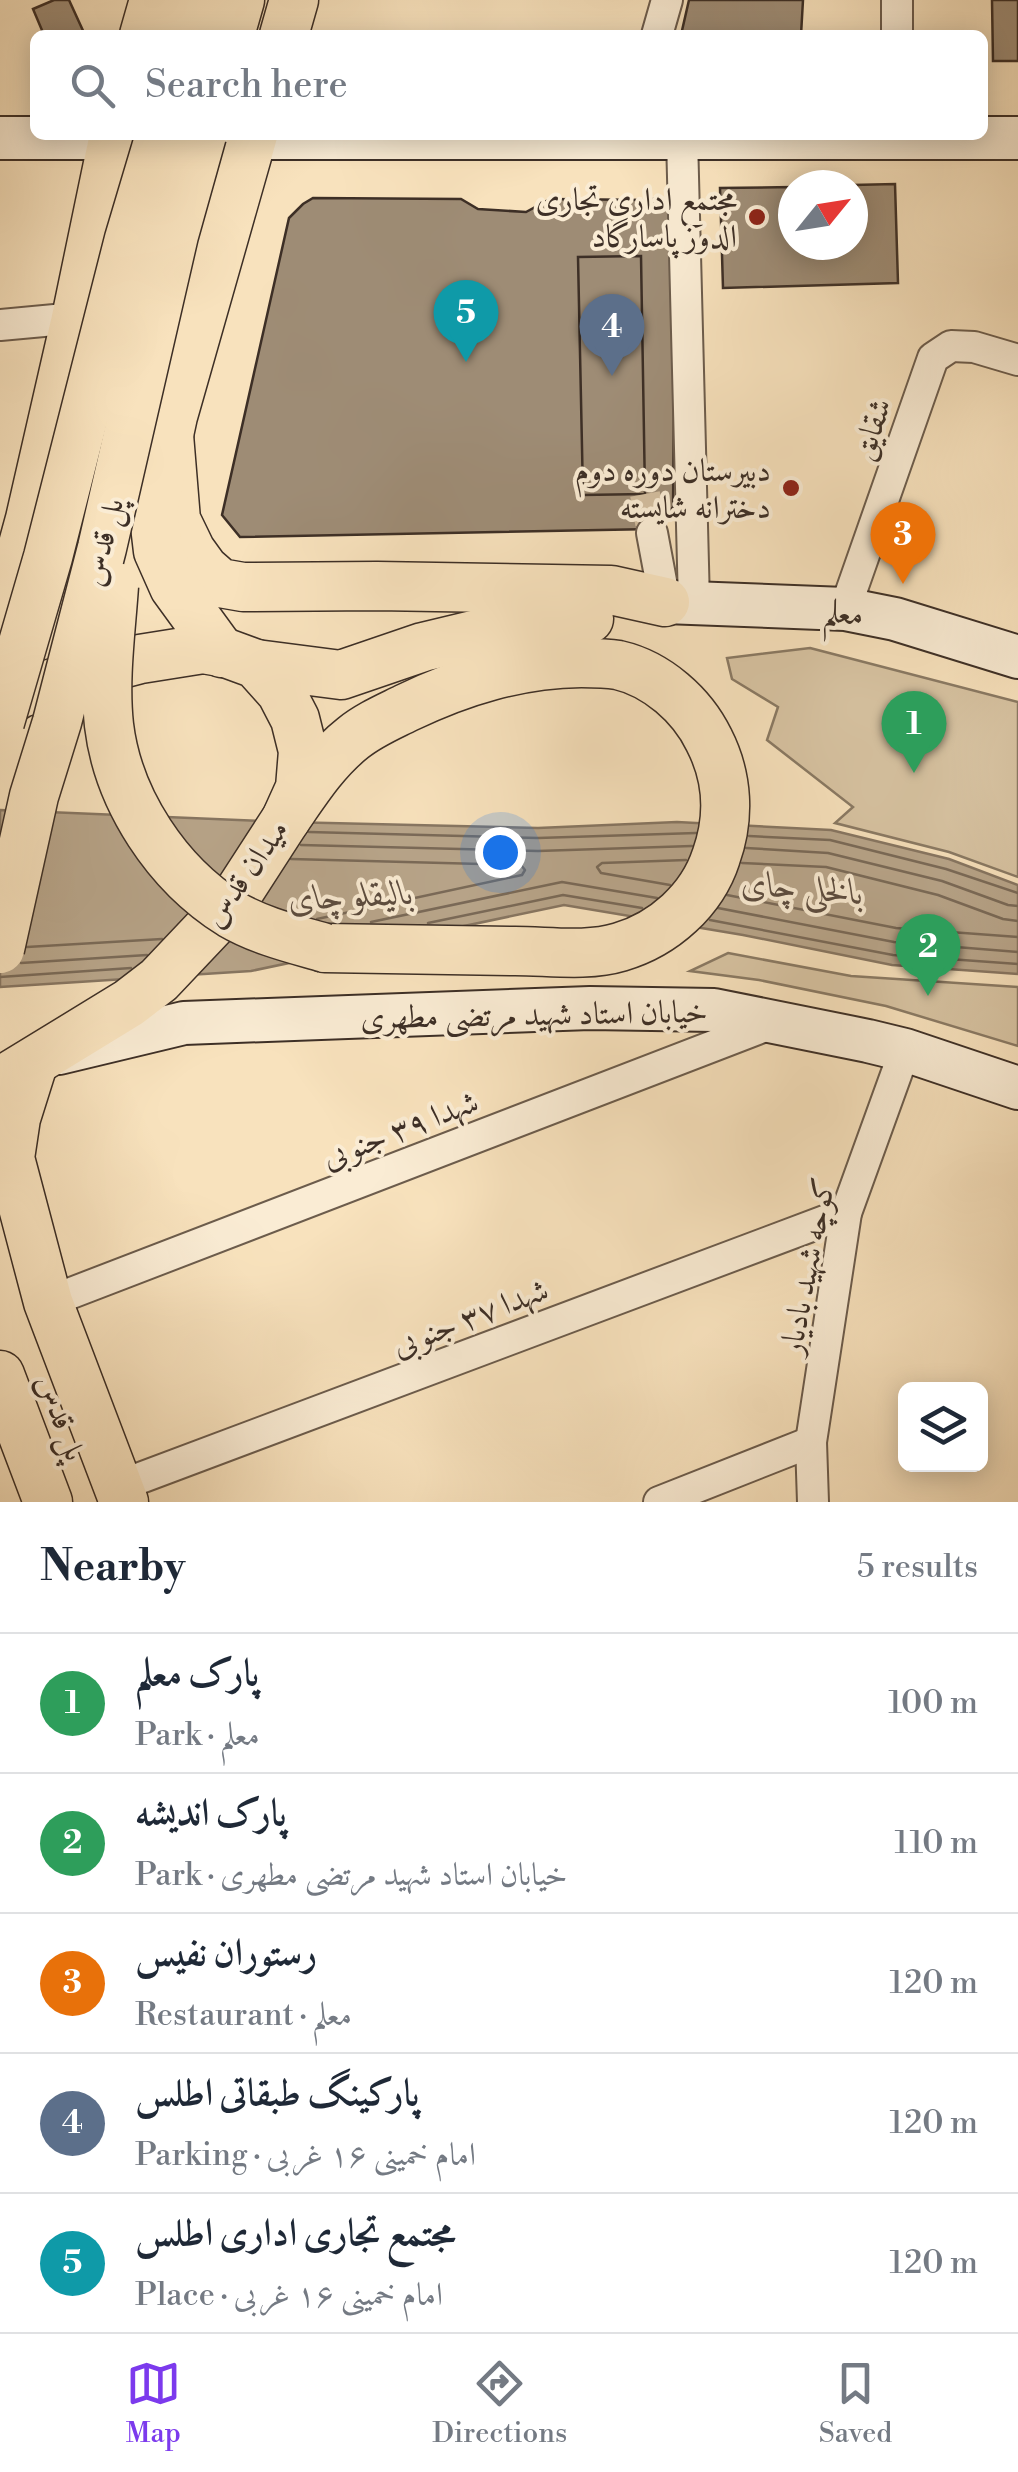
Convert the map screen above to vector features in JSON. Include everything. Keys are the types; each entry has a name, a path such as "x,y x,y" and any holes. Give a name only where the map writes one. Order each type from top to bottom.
{"main road":[{"path":"145,30 154,0"},
{"path":"191,30 200,0"},
{"path":"231,30 240,0"},
{"path":"285,30 294,0"},
{"path":"0,138 30,138"},
{"path":"988,138 1018,138"},
{"path":"0,629 6,584 30,518 77,315 128,140"},
{"name":"پل قدس","path":"0,722 48,556 128,239 129,140"},
{"name":"پل قدس","path":"0,949 34,796 56,722 201,140"},
{"path":"252,140 169,435 176,520 204,568 220,582 244,587 612,590 679,603"},
{"path":"77,315 98,296 128,282 148,286 166,296 182,308 197,332"},
{"name":"میدان قدس","path":"26,1068 159,980 232,904 286,819 300,788 304,751 296,719 282,692 239,658 174,586 158,550 154,509 169,435"},
{"path":"120,467 108,676 109,726 123,782 149,833 185,877 232,914 274,934 325,948 596,952 621,947 665,925 700,890 721,844 726,794 715,751 704,730 674,695 636,671 618,665 568,663 506,670 475,679 366,728 322,768 286,819"},
{"path":"0,705 21,694 140,659 203,650 341,675 423,647 528,622 616,618 679,603"},
{"name":"معلم","path":"679,603 845,609 895,619 1018,657"},
{"name":"خیابان استاد شهید مرتضی مطهری","path":"26,1068 184,1023 653,1008 714,1010 777,1022 904,1050 1018,1088"},
{"path":"26,1068 10,1158 8,1205 48,1302 112,1496"},
{"name":"پل قدس","path":"8,1205 14,1290 112,1496"},
{"name":"پل قدس","path":"0,1375 48,1502"},
{"path":"0,1449 20,1502"}],"street":[{"path":"659,30 668,0"},
{"path":"897,0 897,30"},
{"path":"679,603 682,140"},
{"path":"0,325 77,315"},
{"name":"شقایق","path":"845,609 933,358 951,346 974,347 1018,360"},
{"path":"652,532 679,603"},
{"name":"شهدا ۳۹ جنوبی","path":"48,1302 777,1022"},
{"name":"کوچه شهید بادیار","path":"813,1502 812,1442 846,1213 904,1050"},
{"name":"شهدا ۳۷ جنوبی","path":"112,1496 846,1213"},
{"path":"659,1502 812,1442"}],"shaded area":[{"path":"810,648 1018,702 1018,877 949,852 835,823 853,807 767,740 778,707 732,679 727,658"},
{"path":"728,953 851,976 1018,987 1018,1046 886,1006 759,980 690,971"}],"water":[{"path":"0,810 286,822 538,828 677,822 831,830 949,859 1018,885 1018,974 892,965 564,905 251,971 0,987"}],"building":[{"path":"54,0 69,0 83,30 42,30 33,9"},
{"path":"689,0 803,0 801,30 682,30"},
{"path":"992,0 1018,0 1018,61 993,61"},
{"name":"مجتمع اداری تجاری الدوز پاسارگاد","path":"895,184 898,283 723,288 720,188 778,187 778,260 868,260 868,185"},
{"path":"658,197 676,215 673,507 653,529 240,537 222,515 289,218 303,204 313,198 461,199 478,209 526,212 550,199"},
{"path":"641,256 645,494 583,495 578,257"}],"tunnel":[{"path":"645,494 652,533"}],"place":[{"name":"مجتمع اداری تجاری الدوز پاسارگاد","path":"757,217"},
{"name":"مجتمع تجاری اداری اطلس","path":"466,362"},
{"name":"پارکینگ طبقاتی اطلس","path":"612,376"},
{"name":"دبیرستان دوره دوم دخترانه شایسته","path":"791,488"},
{"name":"رستوران نفیس","path":"903,584"},
{"name":"پارک معلم","path":"914,773"},
{"name":"پارک اندیشه","path":"928,996"}],"water label":[{"name":"بالخلی چای","path":"803,887"},
{"name":"بالیقلو چای","path":"351,895"}]}
